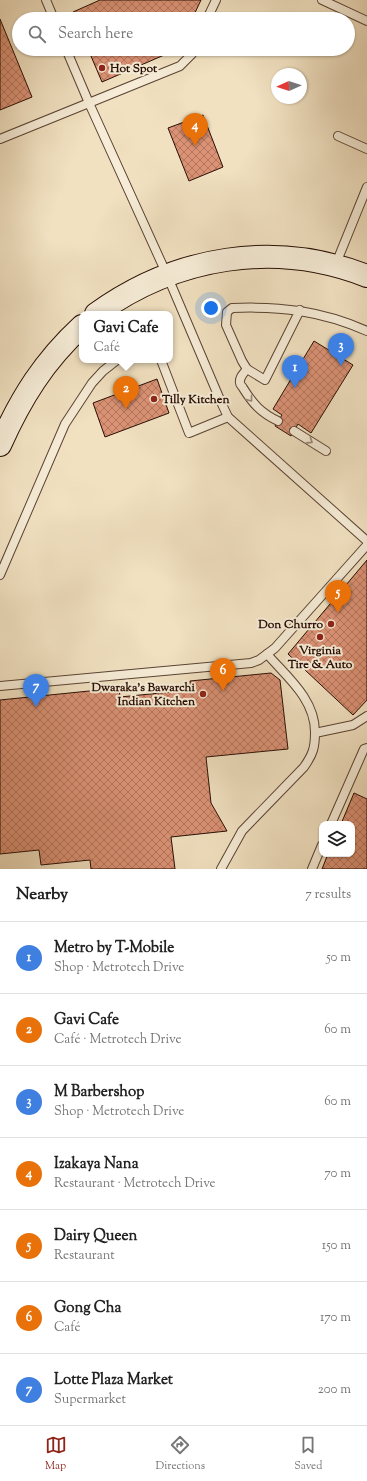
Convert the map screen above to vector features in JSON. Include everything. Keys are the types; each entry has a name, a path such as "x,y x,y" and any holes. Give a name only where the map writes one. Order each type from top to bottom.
{"street":[{"path":"100,311 129,292 167,275 196,265 220,260 243,257 290,258 335,266 367,276"},
{"path":"0,445 18,408 37,375 52,355 79,329"}],"lane":[{"path":"46,0 51,12"},
{"path":"210,12 216,0"},
{"path":"322,0 348,12"},
{"path":"355,15 367,21"},
{"path":"69,56 228,416 367,542"},
{"path":"0,139 180,66 190,56"},
{"path":"338,136 367,149"},
{"path":"335,266 367,187"},
{"path":"300,310 265,380 247,369 226,325 228,312 232,308 248,307 300,310 334,318 367,331"},
{"path":"0,575 65,424 92,383 113,363"},
{"path":"162,363 189,433 228,416"},
{"path":"247,369 241,375 240,383 248,397 268,416 278,421"},
{"path":"294,431 326,451"},
{"path":"0,686 251,663 259,660 279,643 367,545"},
{"path":"221,869 242,831 304,766 311,756 315,744 314,718 305,698 267,654"},
{"path":"315,733 353,725 367,716"},
{"path":"332,821 364,749 367,748"},
{"path":"312,869 319,852"}],"building":[{"path":"100,0 201,0 195,12 73,12"},
{"path":"0,19 12,48 12,56 15,56 32,97 0,110"},
{"path":"91,56 162,56 102,82"},
{"path":"203,115 223,167 189,181 168,128"},
{"path":"314,341 353,365 311,433 298,424 291,436 275,426 282,415 273,409"},
{"path":"157,379 169,413 105,437 93,403"},
{"path":"367,560 367,700 353,715 288,654"},
{"path":"271,673 280,680 288,749 206,757 211,803 227,831 171,837 175,869 91,869 90,860 41,865 39,850 0,854 0,700 119,688 120,697 191,690 190,681"},
{"path":"354,793 367,799 367,869 322,869 327,857 355,857 355,821 342,821"}],"place":[{"name":"Hot Spot","path":"102,68"},
{"name":"Izakaya Nana","path":"195,146"},
{"name":"M Barbershop","path":"341,366"},
{"name":"Metro by T-Mobile","path":"295,388"},
{"name":"Tilly Kitchen","path":"154,399"},
{"name":"Gavi Cafe","path":"126,409"},
{"name":"Dairy Queen","path":"338,613"},
{"name":"Don Churro","path":"331,624"},
{"name":"Virginia Tire & Auto","path":"320,637"},
{"name":"Gong Cha","path":"223,691"},
{"name":"Dwaraka's Bawarchi Indian Kitchen","path":"203,694"},
{"name":"Lotte Plaza Market","path":"36,707"}]}
